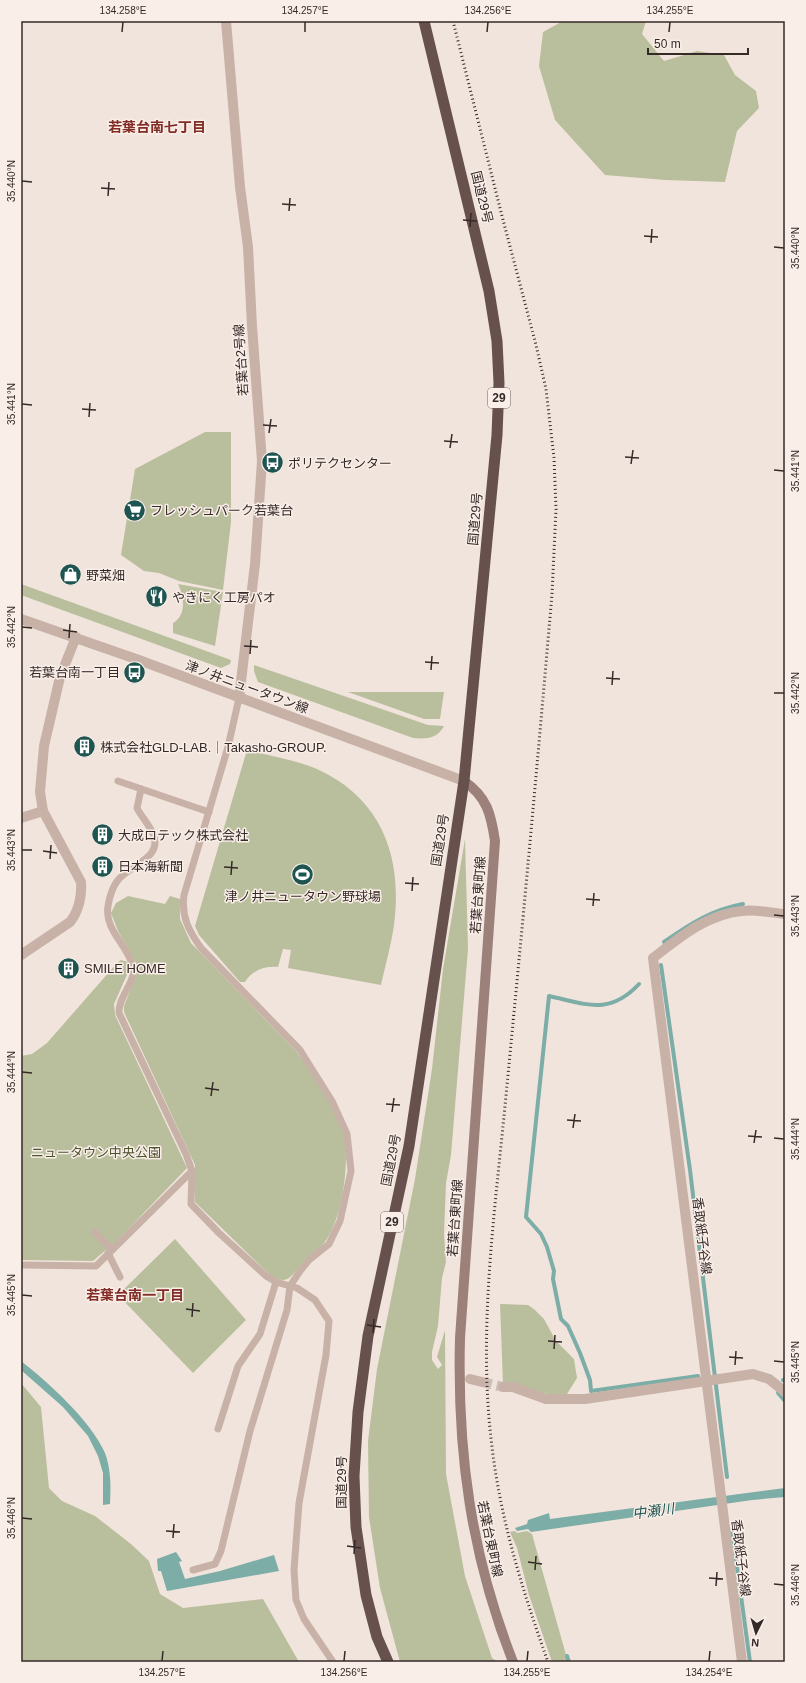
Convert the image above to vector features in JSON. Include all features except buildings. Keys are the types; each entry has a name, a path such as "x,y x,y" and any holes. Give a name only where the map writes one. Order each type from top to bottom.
{"highway":[{"name":"国道29号","path":"388,1662 377,1637 366,1595 356,1527 354,1476 358,1412 368,1336 409,1146 464,781 497,435 497,341 486,276 424,21"}],"main road":[{"name":"若葉台東町線","path":"464,781 475,789 486,802 492,820 495,841 460,1338 459,1378 461,1436 467,1490 476,1546 495,1613 513,1662"}],"street":[{"name":"若葉台2号線","path":"226,21 240,187 248,246 252,326 262,461 255,564 240,698"},
{"name":"津ノ井ニュータウン線","path":"21,619 76,637 464,781"},
{"path":"21,955 70,922 75,916 82,893 81,882 43,812 40,792 44,746 60,677 76,637"},
{"path":"21,818 43,812"},
{"name":"香取紙子谷線","path":"742,1662 653,958 695,927 717,917 742,910 785,914"},
{"path":"503,1387 513,1387 546,1399 585,1399 753,1374 769,1379 785,1392"},
{"path":"470,1379 482,1382"}],"lane":[{"path":"193,1570 215,1564 221,1551 250,1431 287,1310 290,1286 309,1260 329,1244 340,1221 351,1171 347,1134 332,1101 300,1050 201,948 190,934 185,922 183,905 184,895 236,721 240,698"},
{"path":"118,781 209,812"},
{"path":"142,789 137,802 137,808 155,837 155,847 152,854 125,872 117,881 108,906 108,918 113,930 129,957 133,968 133,975 119,1007 119,1013 186,1154 192,1171 191,1204 219,1233 266,1276 276,1282 297,1288 315,1300 329,1321 326,1355 300,1503 294,1570 296,1600 304,1619 333,1662"},
{"path":"21,1266 96,1266 192,1171"},
{"path":"95,1232 110,1252 120,1278"},
{"path":"218,1429 238,1366 260,1334 276,1282"}],"green space":[{"path":"563,21 646,21 642,34 664,61 697,51 724,55 735,75 756,91 759,108 737,131 725,182 665,180 605,175 555,120 539,66 543,32"},
{"path":"205,432 231,432 231,522 223,590 179,581 159,573 144,571 121,555 135,469"},
{"path":"21,584 231,660 230,664 221,668 21,595"},
{"path":"178,584 223,592 215,646 173,633 173,623 181,615 183,605 182,594"},
{"path":"254,665 428,725 444,726 435,736 413,738 258,682 254,671"},
{"path":"348,692 444,692 440,719 424,719"},
{"name":"津ノ井ニュータウン野球場","path":"247,750 309,766 338,781 356,795 371,811 382,829 394,870 396,892 393,933 381,985 288,968 291,950 283,949 278,967 264,968 251,974 245,982 240,982 199,935 195,926"},
{"path":"465,839 468,949 451,1155 446,1183 444,1234 446,1262 442,1278 438,1326 432,1352 432,1360 438,1369 442,1365 437,1357 445,1330 446,1474 465,1576 492,1658 498,1662 400,1662 380,1588 369,1517 368,1441 377,1369 415,1179 432,1069 443,969"},
{"path":"128,896 165,904 170,896 180,899 180,919 191,943 296,1051 331,1103 341,1125 346,1146 346,1160 343,1191 336,1221 322,1246 304,1261 289,1278 282,1280 271,1276 195,1202 195,1165 124,1012 124,1006 137,973 136,963 118,931 111,913 116,903"},
{"name":"ニュータウン中央公園","path":"121,960 128,962 129,970 114,1004 115,1015 187,1168 112,1246 95,1229 92,1232 107,1249 93,1261 21,1260 21,1056 32,1054 47,1043"},
{"path":"175,1239 246,1320 193,1373 118,1295"},
{"path":"500,1304 528,1305 535,1310 544,1319 556,1341 574,1359 577,1378 567,1394 561,1397 503,1384"},
{"path":"21,1383 41,1407 49,1488 62,1501 95,1516 131,1544 149,1561 160,1594 183,1608 263,1599 299,1662 21,1662"},
{"path":"515,1531 517,1533 527,1531 532,1534 568,1662 552,1662 529,1595 517,1548 510,1532"}],"water":[{"path":"21,1361 56,1391 90,1428 105,1453 109,1472 110,1504 103,1505 103,1473 98,1456 88,1436 63,1407 21,1370"},
{"name":"中瀬川","path":"785,1488 785,1497 752,1500 531,1532 528,1529 517,1531 515,1528 527,1524 528,1520 549,1513 550,1519"},
{"path":"176,1552 182,1561 179,1562 185,1579 220,1571 274,1555 279,1571 167,1591 161,1571 158,1571 157,1559"}],"waterway":[{"path":"664,942 701,918 721,910 743,904"},
{"path":"661,965 690,1170 727,1477"},
{"path":"639,984 628,994 607,1004 586,1004 549,996 526,1217 541,1234 547,1247 554,1271 553,1279 561,1319 568,1326 580,1353 590,1380 591,1391 698,1376"},
{"path":"778,1393 785,1401"},
{"path":"732,1530 750,1662"},
{"path":"567,1656 569,1662"}],"tunnel":[{"path":"482,1382 503,1387"}],"railway":[{"path":"453,21 536,345 546,389 554,458 556,509 552,594 525,901 493,1221 487,1311 486,1357 492,1447 501,1502 514,1556 548,1662"}],"place":[{"name":"ポリテクセンター","path":"272,463"},
{"name":"フレッシュパーク若葉台","path":"135,510"},
{"name":"野菜畑","path":"71,575"},
{"name":"やきにく工房パオ","path":"157,597"},
{"name":"若葉台南一丁目","path":"135,672"},
{"name":"株式会社GLD-LAB.｜Takasho-GROUP.","path":"85,747"},
{"name":"大成ロテック株式会社","path":"102,835"},
{"name":"日本海新聞","path":"103,866"},
{"name":"津ノ井ニュータウン野球場","path":"303,874"},
{"name":"SMILE HOME","path":"69,968"}],"district":[{"name":"若葉台南七丁目","path":"157,127"},
{"name":"若葉台南一丁目","path":"135,1295"}]}
